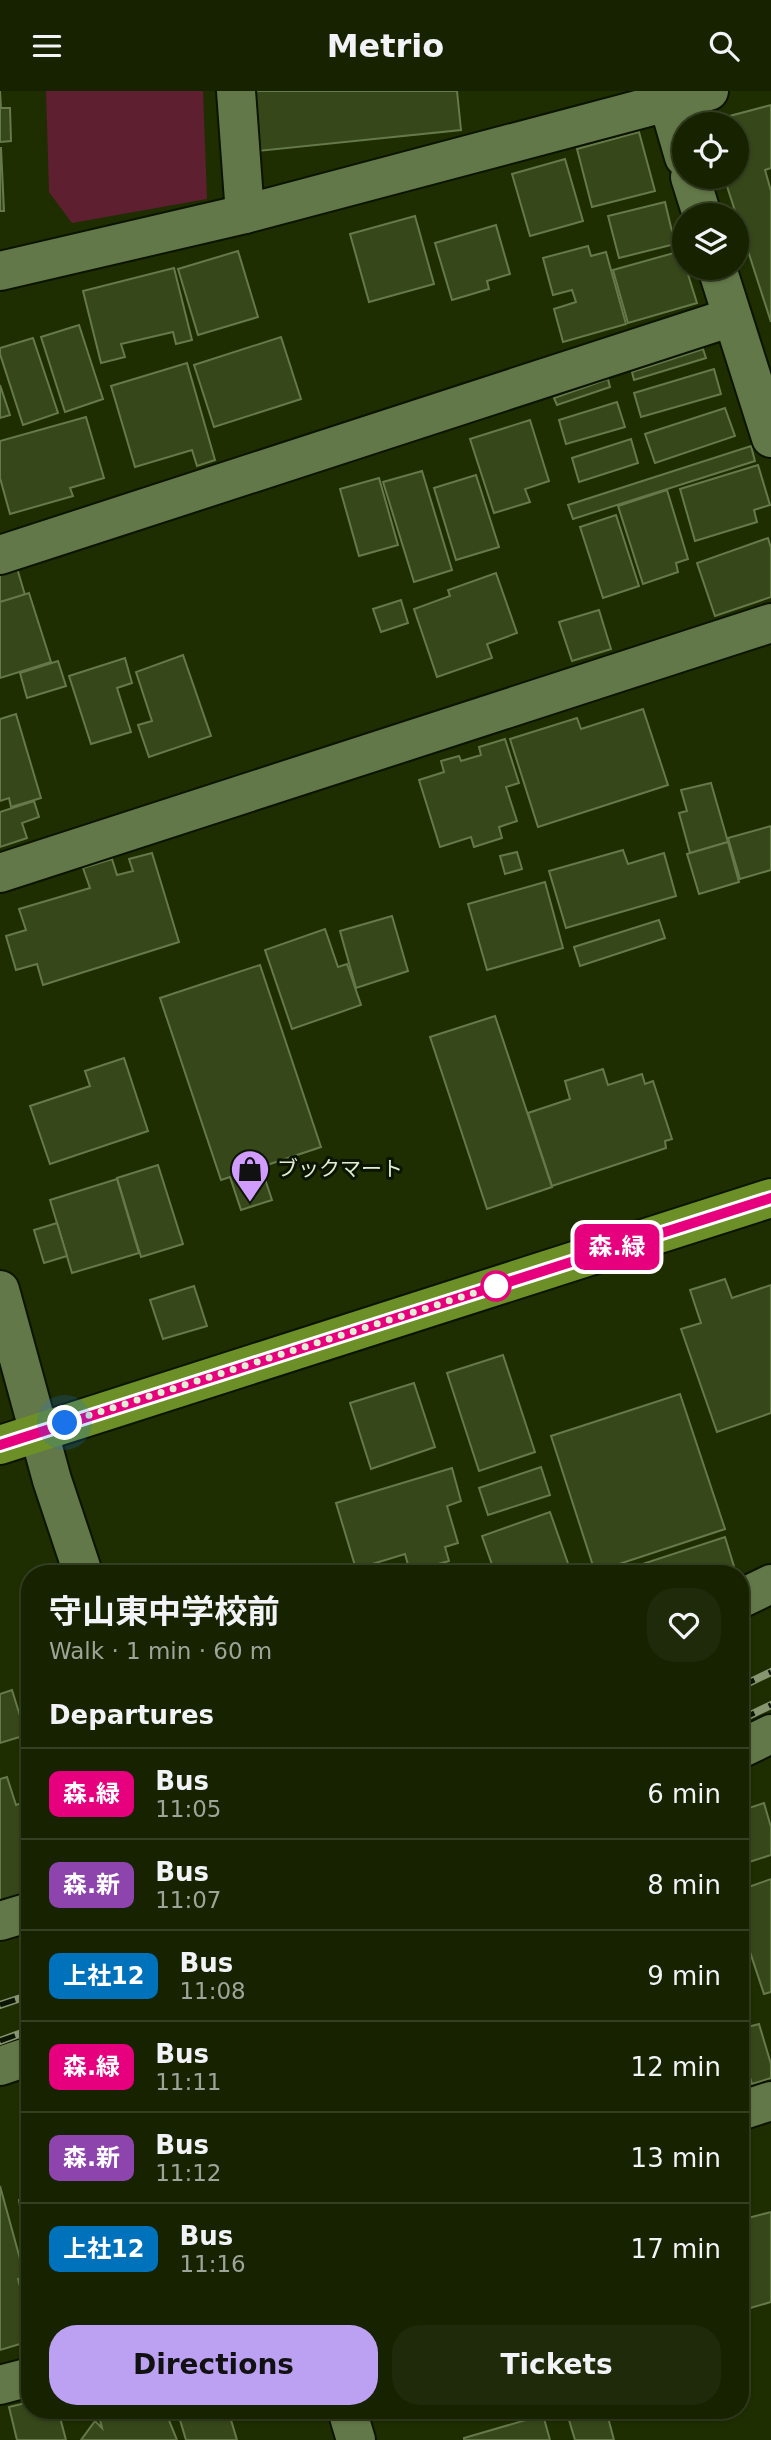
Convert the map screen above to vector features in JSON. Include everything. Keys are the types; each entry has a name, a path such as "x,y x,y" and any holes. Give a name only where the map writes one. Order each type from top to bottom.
{"main road":[{"path":"0,1444 771,1198"}],"street":[{"path":"236,91 245,214"},
{"path":"0,271 245,214 709,91"},
{"path":"668,102 672,116"},
{"path":"721,280 771,438"},
{"path":"0,555 732,317"},
{"path":"0,873 771,623"},
{"path":"0,1290 52,1481 80,1565"},
{"path":"749,1595 771,1584"},
{"path":"749,1745 771,1734"},
{"path":"0,1921 21,1915"},
{"path":"0,2066 21,2059"},
{"path":"749,2108 771,2101"},
{"path":"0,2385 21,2379"},
{"path":"349,2419 356,2440"}],"shaded area":[{"path":"46,91 203,91 207,199 72,223 49,192"}],"building":[{"path":"0,91 1,108 10,108 11,141 0,142"},
{"path":"251,91 457,91 461,130 258,151"},
{"path":"771,105 771,168 765,170 771,191 771,322 749,254 749,203 732,203 728,189 749,189 749,112 745,112"},
{"path":"639,132 655,191 592,207 577,149"},
{"path":"1,148 4,211 0,211"},
{"path":"565,159 583,221 530,236 512,174"},
{"path":"665,202 672,231 672,245 619,258 608,216"},
{"path":"415,216 434,284 369,302 350,234"},
{"path":"496,225 510,274 487,281 489,289 452,300 435,243"},
{"path":"588,246 591,256 606,252 626,324 563,342 554,309 576,302 572,290 553,295 543,258"},
{"path":"238,251 258,317 198,335 178,269"},
{"path":"672,254 672,280 690,280 697,303 628,323 613,270"},
{"path":"174,268 192,340 176,344 173,332 121,344 125,357 101,363 83,291"},
{"path":"79,325 103,399 65,412 41,337"},
{"path":"281,337 301,399 214,427 194,365"},
{"path":"33,338 58,413 23,425 0,348"},
{"path":"703,349 706,358 634,380 632,372"},
{"path":"187,363 215,460 197,466 192,450 135,467 111,386"},
{"path":"714,369 721,394 641,417 634,393"},
{"path":"608,379 610,387 557,405 554,398"},
{"path":"0,385 10,415 0,418"},
{"path":"617,402 625,427 566,444 559,420"},
{"path":"725,408 735,436 655,463 645,434"},
{"path":"86,417 104,478 70,488 73,496 10,514 0,478 0,441"},
{"path":"530,420 549,481 525,489 530,502 494,513 470,439"},
{"path":"631,439 638,463 579,482 572,458"},
{"path":"751,446 755,461 573,519 568,505"},
{"path":"758,465 770,505 754,510 757,522 695,541 680,489"},
{"path":"422,471 452,570 414,582 383,482"},
{"path":"476,475 499,547 456,560 434,488"},
{"path":"379,478 398,545 359,556 340,489"},
{"path":"667,490 688,559 676,563 678,572 643,584 618,506"},
{"path":"616,515 639,586 603,598 580,527"},
{"path":"768,538 771,548 771,597 715,616 697,563"},
{"path":"17,568 25,595 0,602 0,573"},
{"path":"496,573 517,633 487,644 492,658 437,677 414,609 450,596 448,590"},
{"path":"29,593 51,662 0,678 0,602"},
{"path":"401,600 408,623 381,632 373,609"},
{"path":"599,610 611,649 572,661 559,622"},
{"path":"183,655 211,736 149,757 138,725 152,721 136,672"},
{"path":"125,658 132,683 117,688 131,732 91,744 69,676"},
{"path":"58,661 66,686 27,698 20,673"},
{"path":"643,709 668,785 538,827 510,739 577,718 581,729"},
{"path":"16,714 41,798 11,807 9,798 0,801 0,719"},
{"path":"505,739 519,783 506,787 517,821 499,827 502,838 474,847 471,837 440,847 419,780 444,772 441,761 459,756 461,761 481,755 479,747"},
{"path":"711,783 728,842 690,853 679,813 687,811 681,790"},
{"path":"34,801 39,817 22,823 27,838 0,847 0,812"},
{"path":"771,826 771,870 740,879 728,838"},
{"path":"728,842 739,882 699,894 687,854"},
{"path":"623,850 628,864 664,853 676,896 566,928 549,871"},
{"path":"517,852 522,869 505,874 500,856"},
{"path":"152,853 179,942 43,985 37,964 16,970 6,936 26,930 19,909 90,888 83,868 112,859 117,875 133,871 129,859"},
{"path":"545,882 563,948 487,970 468,904"},
{"path":"392,916 408,971 356,988 340,931"},
{"path":"659,920 665,938 580,966 574,947"},
{"path":"325,929 338,967 347,964 361,1005 292,1029 265,950"},
{"path":"260,965 321,1147 261,1167 272,1200 241,1210 230,1177 221,1180 160,998"},
{"path":"495,1016 552,1187 487,1209 430,1037"},
{"path":"124,1058 148,1131 50,1164 30,1106 90,1086 85,1071"},
{"path":"603,1069 608,1085 642,1074 645,1084 653,1081 672,1139 665,1141 666,1148 552,1186 528,1113 570,1099 565,1081"},
{"path":"158,1165 183,1244 141,1257 117,1178"},
{"path":"117,1179 139,1253 72,1273 50,1200"},
{"path":"57,1223 67,1256 44,1263 34,1230"},
{"path":"725,1279 732,1298 771,1285 771,1413 717,1432 681,1329 701,1323 690,1290"},
{"path":"194,1286 207,1326 163,1339 150,1300"},
{"path":"503,1355 535,1452 479,1471 447,1373"},
{"path":"414,1383 435,1447 371,1469 350,1403"},
{"path":"680,1394 725,1529 616,1565 593,1565 551,1436"},
{"path":"541,1467 550,1495 488,1515 479,1488"},
{"path":"452,1468 461,1501 447,1506 458,1543 445,1547 449,1561 435,1565 408,1565 405,1554 369,1565 355,1565 336,1503"},
{"path":"550,1512 569,1565 492,1565 482,1536"},
{"path":"725,1537 734,1565 639,1565"},
{"path":"12,1690 21,1719 21,1737 0,1743 0,1694"},
{"path":"7,1777 16,1805 21,1803 21,1897 0,1904 0,1779"},
{"path":"764,1803 771,1827 771,1855 749,1862 749,1808"},
{"path":"771,1879 771,1992 764,1994 749,1949 749,1887"},
{"path":"759,2024 771,2064 771,2078 752,2084 749,2074 749,2027"},
{"path":"0,2186 21,2262 21,2278 18,2279 21,2290 21,2344 0,2350"},
{"path":"771,2212 771,2302 749,2308 750,2226 749,2218"},
{"path":"21,2404 21,2419 60,2419 66,2440 17,2440 9,2407"},
{"path":"100,2419 168,2419 177,2440 81,2440 95,2421 102,2428"},
{"path":"180,2419 231,2419 237,2440 186,2440"},
{"path":"529,2419 544,2419 550,2440 464,2440"},
{"path":"569,2419 608,2419 614,2440 575,2440"}],"railway":[{"path":"749,1683 771,1672"},
{"path":"749,1716 771,1705"},
{"path":"0,2005 21,1998"},
{"path":"0,2041 21,2033"}],"bus line":[{"name":"森.緑","path":"0,1445 771,1198"}],"place":[{"name":"ブックマート","path":"250,1203"}],"route":[{"path":"65,1423 496,1286"}]}
